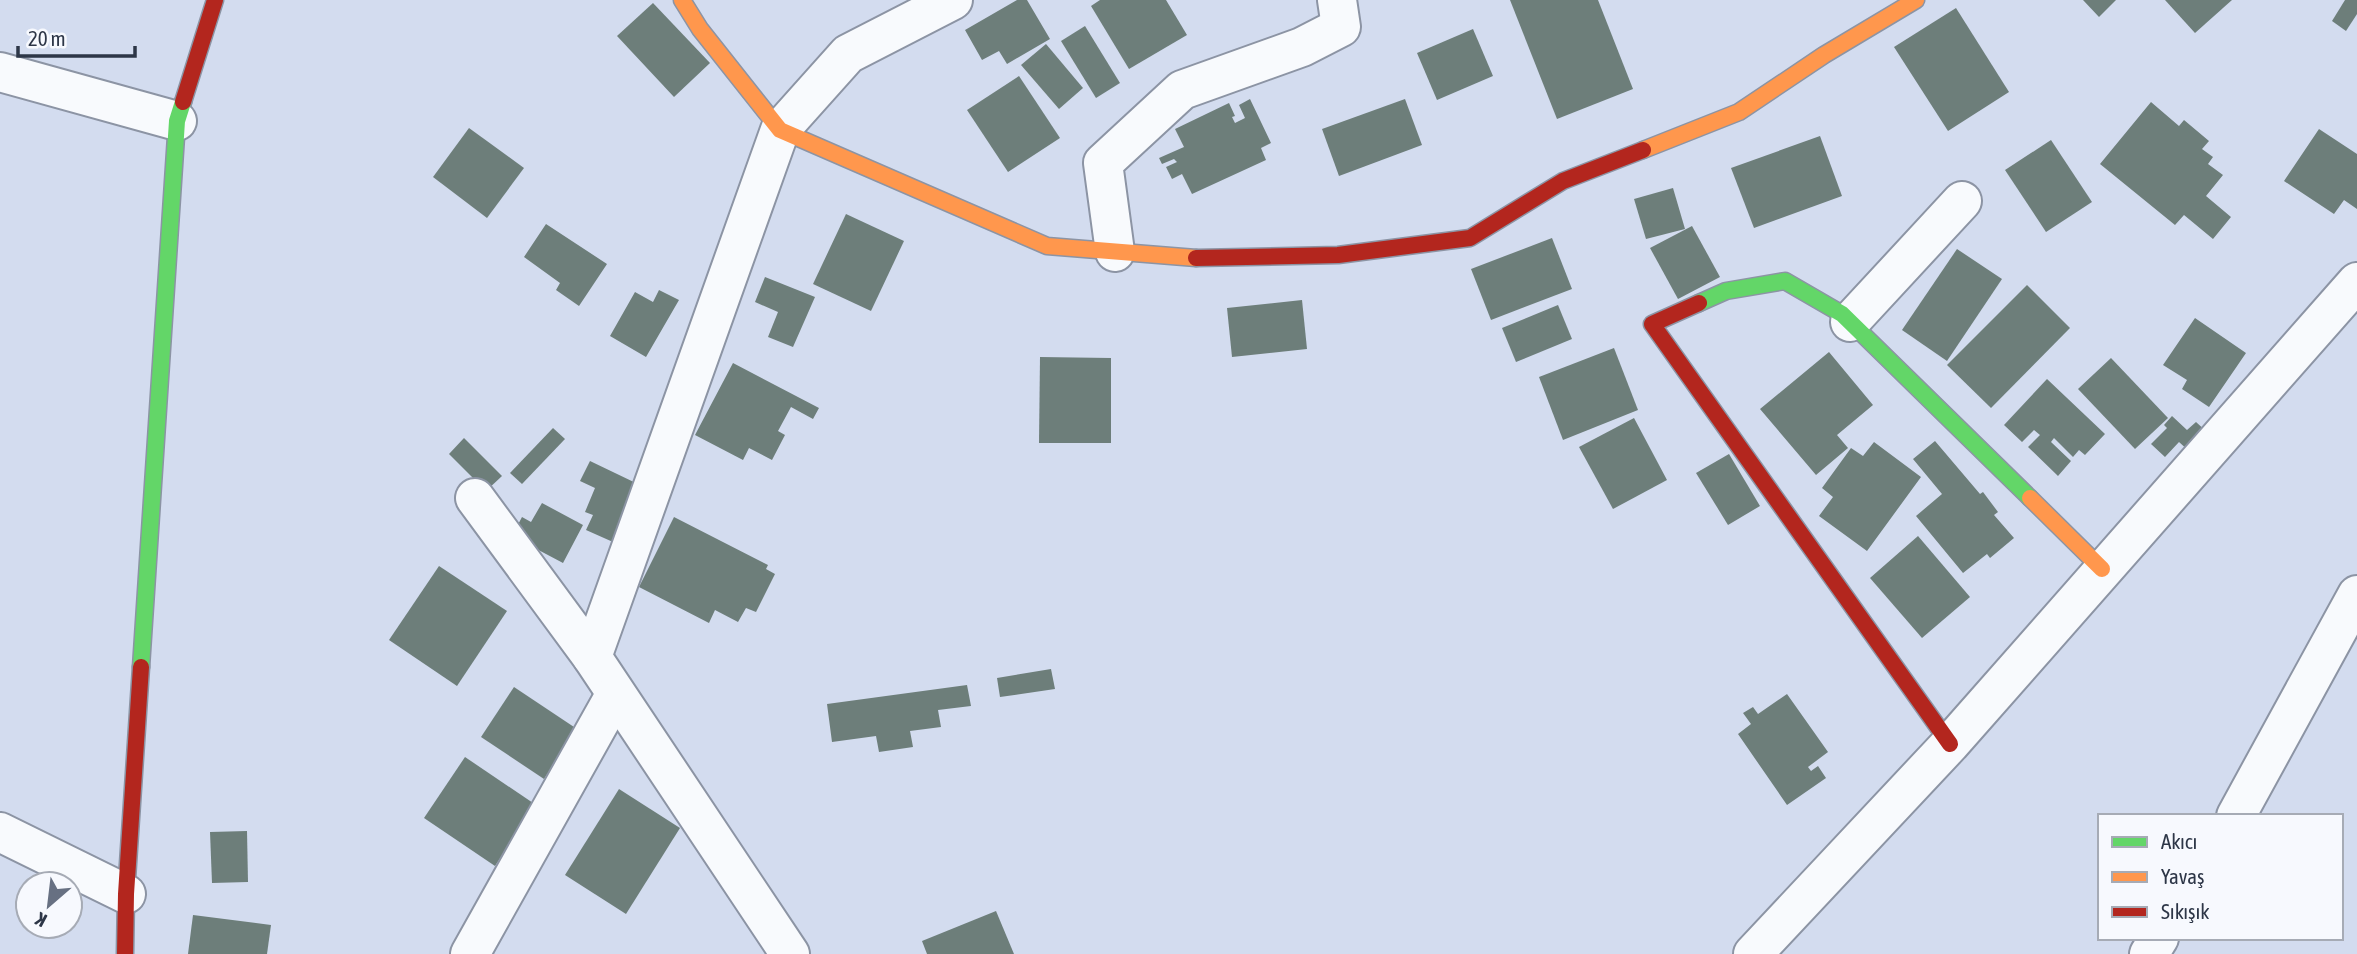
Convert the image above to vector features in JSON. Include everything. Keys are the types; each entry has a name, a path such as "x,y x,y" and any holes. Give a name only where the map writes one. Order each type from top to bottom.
{"street":[{"path":"125,954 126,894 177,121 215,0"},
{"path":"682,0 700,29 780,130 1046,246 1178,258 1338,255 1470,238 1563,181 1738,113 1824,55 1916,0"},
{"path":"592,657 780,130 848,54 953,0"},
{"path":"1115,252 1103,163 1182,90 1302,47 1341,27 1337,0"},
{"path":"0,72 177,121"},
{"path":"1850,322 1962,201"},
{"path":"1950,744 1652,324 1726,291 1784,281 1842,314 2102,569"},
{"path":"1753,954 1950,744 2357,282"},
{"path":"475,498 592,657 790,954"},
{"path":"2237,814 2357,595"},
{"path":"470,954 615,695"},
{"path":"0,832 126,894"}],"building":[{"path":"1017,0 1027,0 1050,39 1007,64 999,51 982,60 965,30"},
{"path":"1100,0 1166,0 1187,35 1129,69 1091,6"},
{"path":"1510,0 1598,0 1633,89 1557,119"},
{"path":"2083,0 2116,0 2099,17"},
{"path":"2165,0 2232,0 2195,33"},
{"path":"2345,0 2357,0 2357,14 2346,31 2332,21"},
{"path":"653,3 710,63 674,97 617,36"},
{"path":"1956,8 2009,92 1948,131 1894,47"},
{"path":"1085,26 1120,83 1096,98 1061,41"},
{"path":"1473,29 1493,76 1437,100 1417,53"},
{"path":"1046,44 1083,88 1059,109 1021,65"},
{"path":"1019,76 1060,138 1008,172 967,110"},
{"path":"1250,99 1271,143 1261,148 1266,160 1192,194 1182,174 1172,179 1166,167 1177,162 1174,159 1162,164 1159,158 1184,147 1175,129 1229,103 1235,123 1245,118 1239,105"},
{"path":"1405,99 1422,145 1339,176 1322,129"},
{"path":"2151,102 2179,126 2184,120 2209,141 2202,149 2213,157 2208,164 2223,175 2206,196 2231,217 2213,239 2184,215 2175,225 2100,164"},
{"path":"469,128 524,168 487,218 433,177"},
{"path":"2319,129 2357,154 2357,209 2344,200 2334,214 2284,181"},
{"path":"1820,136 1842,196 1754,228 1731,168"},
{"path":"2051,140 2092,202 2046,232 2005,170"},
{"path":"1673,188 1685,229 1646,239 1634,199"},
{"path":"846,214 904,241 871,311 813,284"},
{"path":"546,224 607,264 579,306 556,290 560,283 524,257"},
{"path":"1692,226 1720,277 1678,299 1650,248"},
{"path":"1552,238 1572,289 1491,320 1471,269"},
{"path":"1957,249 2002,279 1947,361 1902,330"},
{"path":"765,277 815,297 793,347 768,337 778,312 755,302"},
{"path":"2027,285 2070,328 1991,408 1947,365"},
{"path":"659,290 679,300 646,357 610,336 635,292 653,302"},
{"path":"1302,300 1307,349 1232,357 1227,308"},
{"path":"1558,305 1572,339 1516,362 1502,328"},
{"path":"2195,318 2246,353 2209,407 2182,389 2187,380 2163,365"},
{"path":"1614,348 1638,410 1563,440 1539,377"},
{"path":"1829,352 1873,405 1837,435 1848,448 1816,475 1760,409"},
{"path":"1040,357 1111,358 1111,443 1039,443"},
{"path":"2111,358 2168,418 2135,449 2078,389"},
{"path":"733,363 819,408 813,419 791,407 778,431 785,435 772,460 749,448 743,460 695,435"},
{"path":"2047,379 2105,434 2085,455 2079,450 2073,457 2054,438 2051,442 2071,461 2058,476 2028,447 2040,435 2034,430 2022,442 2004,425"},
{"path":"2172,416 2187,430 2196,422 2208,433 2190,452 2179,442 2165,457 2151,444 2167,428 2164,425"},
{"path":"1634,418 1667,480 1613,509 1579,447"},
{"path":"553,428 565,439 522,484 510,473"},
{"path":"464,438 502,476 486,491 449,454"},
{"path":"1935,441 1980,494 1983,492 1998,512 1994,515 2014,538 1990,558 1987,554 1963,573 1916,516 1942,494 1913,459"},
{"path":"1874,442 1921,477 1867,551 1819,516 1833,497 1822,488 1851,448 1863,456"},
{"path":"1729,454 1760,506 1728,525 1696,473"},
{"path":"590,461 640,485 613,542 586,530 593,515 585,512 595,488 580,481"},
{"path":"542,503 583,525 563,563 512,536 522,517 531,522"},
{"path":"674,517 768,565 766,569 775,574 756,612 746,608 738,622 715,610 709,623 639,587"},
{"path":"1918,536 1970,597 1922,638 1870,578"},
{"path":"439,566 507,611 457,686 389,640"},
{"path":"1051,669 1055,689 1000,697 997,678"},
{"path":"967,685 971,706 938,710 941,727 910,731 913,747 879,752 876,736 832,742 827,704"},
{"path":"514,687 577,729 544,779 481,737"},
{"path":"1787,694 1828,752 1808,767 1811,771 1818,766 1826,778 1787,805 1738,734 1751,724 1743,713 1753,707 1758,714"},
{"path":"465,757 536,805 495,866 424,818"},
{"path":"619,789 680,828 626,914 565,875"},
{"path":"247,831 248,882 212,883 210,832"},
{"path":"996,911 1014,954 927,954 922,941"},
{"path":"193,915 271,925 267,954 188,954"}],"traffic: fast":[{"path":"141,667 177,121 183,102"},
{"path":"1699,303 1726,291 1785,281 1842,314 2030,498"}],"traffic: slow":[{"path":"682,0 700,29 780,130 1047,246 1196,258"},
{"path":"1643,150 1739,112 1824,55 1916,0"},
{"path":"2030,498 2102,569"}],"traffic: jam":[{"path":"183,102 215,0"},
{"path":"1196,258 1338,255 1470,238 1563,181 1643,150"},
{"path":"1699,303 1652,324 1950,744"},
{"path":"125,954 126,894 141,667"}]}
